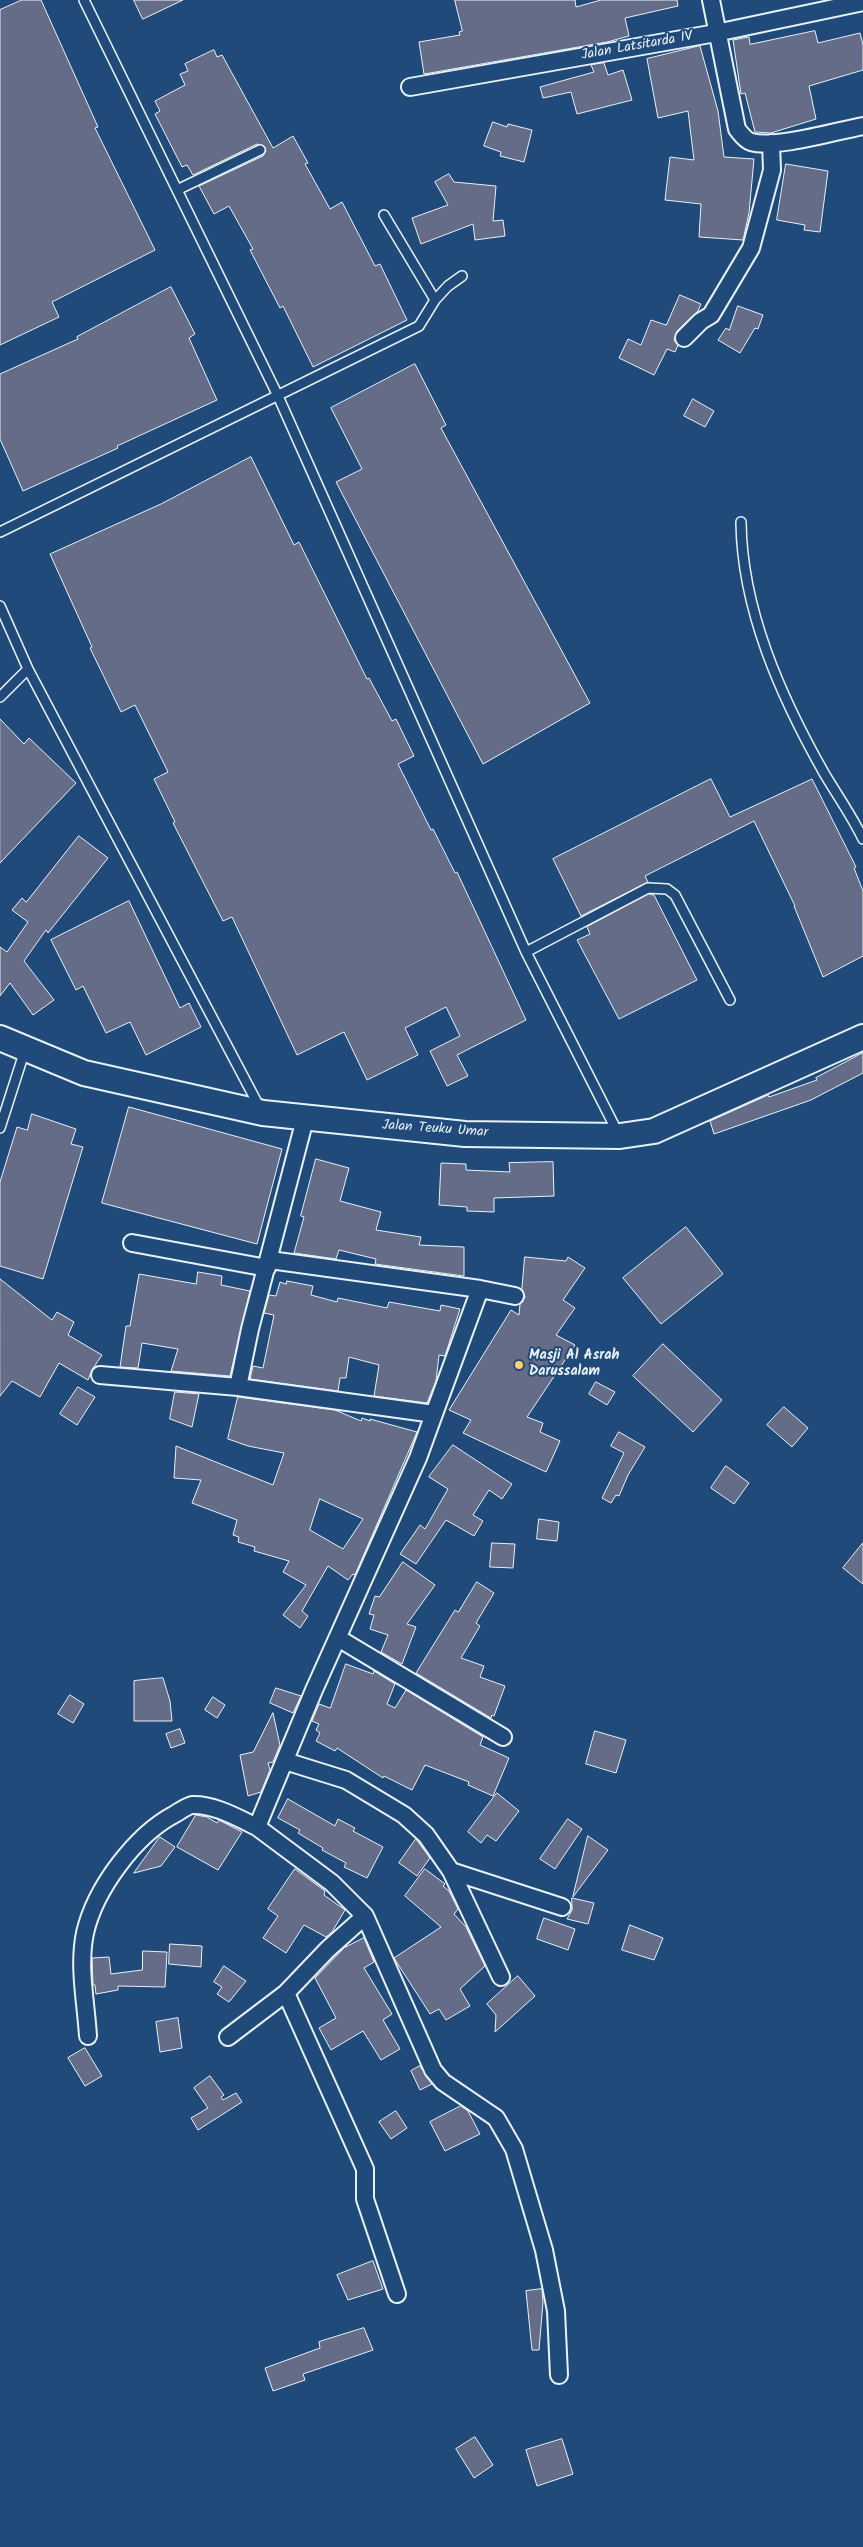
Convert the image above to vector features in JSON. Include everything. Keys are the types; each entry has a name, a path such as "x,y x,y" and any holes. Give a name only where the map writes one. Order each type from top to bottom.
{"main road":[{"name":"Jalan Teuku Umar","path":"0,1038 84,1074 263,1113 305,1119 465,1134 620,1136 654,1131 863,1037"}],"street":[{"path":"711,0 716,33 737,129 751,142 773,143 863,126"},
{"name":"Jalan Latsitarda IV","path":"410,87 716,33 863,2"},
{"path":"684,338 701,321 711,315 748,255 772,170 773,143"},
{"path":"238,1386 250,1329 269,1264 305,1119"},
{"path":"132,1243 269,1264 480,1289 515,1296"},
{"path":"257,1826 418,1458 480,1289"},
{"path":"100,1375 238,1386 434,1414"},
{"path":"338,1638 503,1737"},
{"path":"285,1761 346,1780 404,1815 426,1835 450,1871 501,1977"},
{"path":"88,2036 83,1975 85,1933 99,1898 124,1857 160,1822 191,1805 222,1810 257,1826 332,1883 364,1916 433,2070 443,2082 496,2118 514,2149 544,2250 556,2311 559,2375"},
{"path":"450,1871 562,1907"},
{"path":"228,2037 286,1992 364,1916"},
{"path":"286,1992 365,2169 365,2199 397,2294"}],"lane":[{"path":"84,0 278,396 526,952 620,1136"},
{"path":"177,190 260,150"},
{"path":"384,216 435,300"},
{"path":"0,532 419,326 435,300 448,286 462,276"},
{"path":"741,522 741,552 749,596 774,674 823,772 863,839"},
{"path":"0,606 28,669 263,1113"},
{"path":"0,697 28,669"},
{"path":"526,952 648,888 667,889 675,894 730,1000"},
{"path":"0,1128 25,1050"}],"building":[{"path":"22,0 41,0 98,127 95,128 155,250 52,302 59,317 0,345 0,10"},
{"path":"134,0 183,0 143,19"},
{"path":"455,0 575,0 576,7 601,0 677,0 678,6 625,18 629,36 607,42 424,74 419,42 460,35 459,32 462,31"},
{"path":"815,31 818,43 860,33 863,45 863,70 809,86 816,119 771,133 755,132 745,93 741,94 733,40 749,37 750,44"},
{"path":"700,46 718,111 724,157 754,159 749,213 743,240 699,237 701,204 665,200 670,157 694,160 688,111 658,118 647,59"},
{"path":"214,50 217,57 222,55 273,148 293,136 308,163 305,164 330,209 342,202 375,266 380,264 407,320 313,367 283,306 280,308 250,250 253,249 229,206 214,214 199,186 263,156 266,151 265,147 257,144 193,175 187,165 182,167 155,114 160,111 155,101 185,85 180,74 188,71 185,64"},
{"path":"604,63 608,75 623,70 632,100 577,114 571,92 543,98 540,87 594,72 591,65"},
{"path":"493,122 507,127 508,124 532,130 524,162 500,156 501,152 484,146"},
{"path":"786,164 828,171 820,232 804,230 805,225 777,220"},
{"path":"449,174 454,182 496,186 493,221 503,220 505,236 475,240 473,224 421,244 412,218 448,205 435,182"},
{"path":"171,287 195,334 189,338 217,400 23,491 0,439 0,374 78,339 77,337"},
{"path":"680,295 701,304 698,311 677,331 674,340 678,345 675,352 667,349 654,375 619,358 628,339 641,345 651,320 666,325"},
{"path":"738,306 763,315 758,329 755,328 740,353 718,340 726,328 729,330"},
{"path":"415,364 446,425 441,428 590,703 483,764 336,482 362,469 331,408"},
{"path":"693,399 714,411 705,427 684,416"},
{"path":"251,457 294,545 299,542 367,679 369,678 392,721 396,719 414,756 398,764 431,830 433,829 455,873 457,872 526,1020 457,1055 468,1076 447,1086 430,1051 460,1036 446,1007 405,1028 418,1055 367,1080 344,1032 297,1055 232,917 223,921 173,823 175,822 154,779 168,772 135,705 121,712 90,648 92,647 50,554 161,504"},
{"path":"0,719 24,744 29,738 76,783 0,863"},
{"path":"711,779 730,817 812,779 856,867 854,868 863,891 863,956 823,977 795,906 754,821 645,876 648,882 581,916 553,859"},
{"path":"79,836 108,858 48,933 46,930 24,961 54,1000 33,1015 10,983 0,996 0,947 7,952 28,922 12,910 22,898 26,902"},
{"path":"649,894 654,895 697,980 619,1019 577,940 590,934 587,927"},
{"path":"129,901 180,1008 189,1003 201,1027 146,1055 130,1022 106,1033 83,986 76,990 51,940"},
{"path":"863,1053 863,1073 811,1100 714,1134 710,1121 768,1095 769,1097 817,1080 816,1078"},
{"path":"129,1107 282,1149 257,1244 102,1203"},
{"path":"32,1114 76,1129 71,1144 83,1147 43,1279 0,1266 0,1182 17,1127 27,1130"},
{"path":"316,1159 349,1168 340,1201 381,1212 376,1230 421,1237 419,1245 464,1247 464,1276 375,1264 376,1259 339,1250 336,1259 294,1253 304,1217 301,1216"},
{"path":"553,1162 554,1196 494,1198 494,1212 467,1211 467,1207 439,1205 441,1163 466,1164 466,1170 510,1172 509,1163"},
{"path":"686,1227 723,1274 661,1324 623,1278"},
{"path":"525,1257 566,1261 568,1257 585,1268 563,1300 575,1308 556,1335 575,1345 527,1417 543,1423 540,1432 560,1441 546,1472 463,1433 471,1420 449,1410 511,1310 519,1315 520,1304 525,1297 522,1289"},
{"path":"198,1272 222,1276 221,1285 250,1291 230,1376 171,1371 178,1349 142,1343 138,1368 120,1367 126,1326 130,1326 139,1274 196,1284"},
{"path":"0,1279 52,1320 57,1312 74,1322 68,1335 102,1355 88,1380 59,1363 40,1397 12,1381 0,1396"},
{"path":"287,1281 313,1286 311,1295 337,1302 338,1298 387,1308 389,1302 440,1311 441,1305 460,1309 445,1356 439,1355 436,1381 427,1403 374,1396 379,1365 349,1357 346,1378 340,1378 338,1391 250,1379 253,1366 263,1368 274,1315 264,1313 269,1295 276,1296 280,1282 286,1284"},
{"path":"663,1344 722,1400 693,1432 633,1376"},
{"path":"596,1382 615,1392 607,1405 589,1394"},
{"path":"78,1387 95,1397 77,1425 60,1414"},
{"path":"175,1392 199,1394 192,1427 170,1419"},
{"path":"238,1397 335,1410 361,1421 362,1418 370,1421 370,1419 417,1432 355,1575 353,1574 348,1580 328,1566 302,1611 308,1616 300,1628 283,1615 306,1585 283,1572 289,1561 254,1551 255,1547 238,1542 239,1537 233,1535 237,1520 192,1503 201,1480 174,1478 176,1446 273,1485 284,1453 248,1446 228,1439","holes":["320,1499 363,1519 343,1549 310,1530"]},
{"path":"784,1407 808,1428 792,1447 767,1425"},
{"path":"619,1432 645,1447 628,1475 619,1496 616,1495 611,1503 602,1498 624,1453 611,1446"},
{"path":"453,1445 512,1484 502,1499 489,1490 473,1515 483,1521 474,1536 446,1520 416,1564 400,1554 420,1525 425,1529 448,1489 429,1477"},
{"path":"726,1466 749,1483 734,1504 711,1488"},
{"path":"539,1519 559,1522 557,1541 537,1539"},
{"path":"492,1543 515,1544 513,1568 490,1567"},
{"path":"863,1543 863,1584 843,1568"},
{"path":"403,1562 435,1585 407,1624 416,1627 402,1664 381,1652 388,1635 370,1629 374,1615 369,1614 375,1596 379,1597"},
{"path":"477,1582 494,1593 476,1623 480,1626 461,1658 484,1666 480,1677 505,1686 494,1716 492,1715 491,1718 416,1673 455,1610 458,1612"},
{"path":"346,1664 373,1674 374,1671 395,1684 387,1704 395,1708 406,1690 483,1737 480,1745 509,1758 493,1796 468,1785 469,1782 425,1765 412,1790 384,1776 383,1778 337,1748 335,1751 316,1741 320,1733 316,1730 319,1724 312,1721 319,1704 330,1708"},
{"path":"163,1678 170,1701 172,1721 134,1721 134,1681"},
{"path":"276,1688 301,1696 293,1713 270,1703"},
{"path":"70,1695 84,1704 73,1723 58,1714"},
{"path":"213,1697 225,1705 217,1718 205,1710"},
{"path":"273,1713 280,1745 273,1762 268,1763 270,1770 261,1792 248,1796 240,1755 253,1752"},
{"path":"180,1729 185,1743 171,1748 166,1734"},
{"path":"595,1731 626,1740 616,1773 586,1764"},
{"path":"497,1793 519,1811 496,1841 487,1835 481,1843 468,1832"},
{"path":"288,1799 335,1826 338,1819 355,1828 353,1831 383,1847 367,1878 344,1867 346,1863 322,1850 323,1848 298,1833 300,1830 278,1818"},
{"path":"196,1815 207,1817 217,1823 219,1820 242,1832 218,1870 177,1847"},
{"path":"568,1819 582,1829 555,1869 540,1859"},
{"path":"588,1836 608,1850 573,1897 573,1896"},
{"path":"160,1837 175,1847 161,1866 134,1873"},
{"path":"416,1839 430,1858 417,1876 399,1863"},
{"path":"295,1869 325,1891 324,1895 345,1910 332,1932 326,1937 304,1925 286,1953 263,1938 278,1916 268,1909"},
{"path":"425,1869 445,1884 443,1886 449,1891 458,1909 454,1914 466,1927 485,1966 460,1989 470,2006 446,2020 439,2009 430,2014 394,1958 441,1927 405,1896"},
{"path":"572,1898 594,1903 588,1924 567,1919 572,1910"},
{"path":"544,1918 575,1929 568,1950 537,1939"},
{"path":"630,1925 663,1938 654,1960 622,1950"},
{"path":"364,1938 374,1962 364,1968 392,2014 383,2020 400,2049 381,2060 363,2031 331,2050 319,2028 336,2018 315,1978 344,1948"},
{"path":"170,1944 202,1946 201,1967 169,1964"},
{"path":"143,1951 167,1952 165,1987 118,1986 118,1990 96,1994 95,1985 93,1985 92,1958 109,1957 111,1974 142,1970"},
{"path":"224,1966 246,1981 229,2002 217,1994 222,1987 214,1982"},
{"path":"518,1976 535,1996 495,2032 496,2015 487,2004"},
{"path":"178,2018 182,2048 160,2052 156,2022"},
{"path":"85,2048 102,2076 85,2086 68,2058"},
{"path":"420,2066 432,2084 420,2090 411,2071"},
{"path":"210,2076 224,2095 221,2097 223,2100 236,2093 242,2102 198,2130 191,2118 208,2108 194,2088"},
{"path":"461,2106 468,2111 480,2134 445,2151 430,2122"},
{"path":"396,2111 407,2128 391,2139 379,2122"},
{"path":"373,2261 383,2289 348,2300 337,2275"},
{"path":"542,2289 543,2302 539,2350 532,2350 526,2291"},
{"path":"364,2328 373,2350 303,2374 305,2380 273,2391 265,2368 320,2348 319,2342"},
{"path":"475,2437 493,2465 474,2478 456,2449"},
{"path":"562,2439 573,2474 537,2486 526,2450"}],"place":[{"name":"Masji Al Asrah Darussalam","path":"519,1365"}]}
